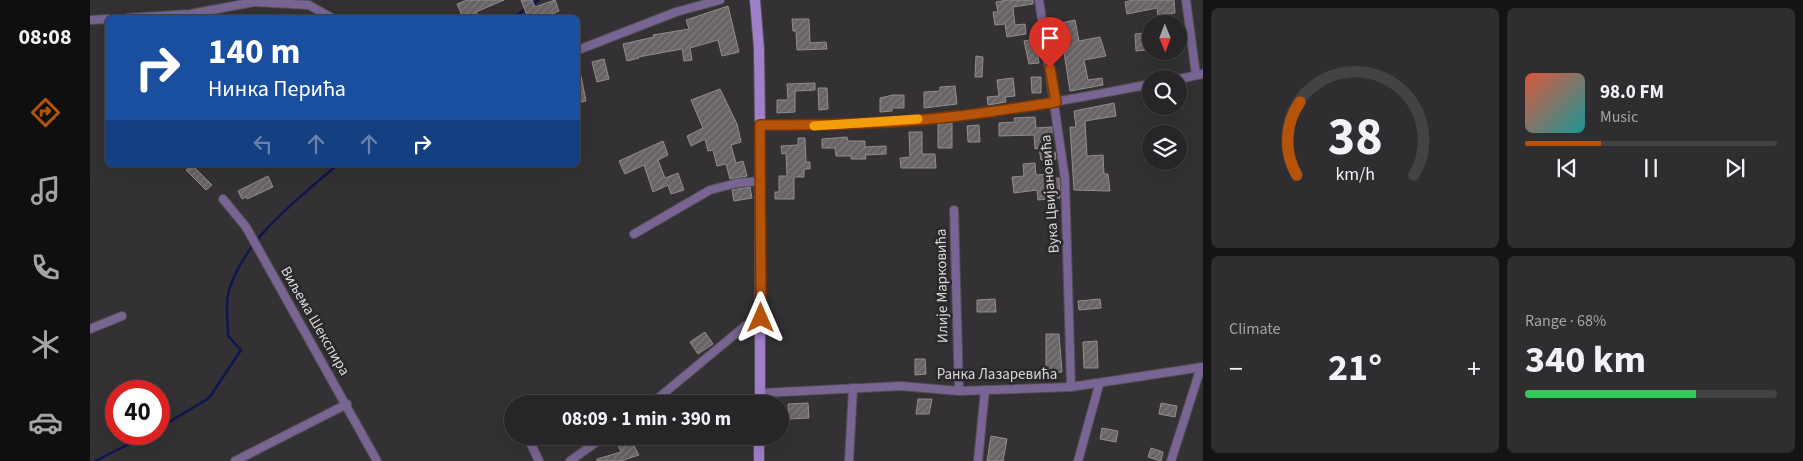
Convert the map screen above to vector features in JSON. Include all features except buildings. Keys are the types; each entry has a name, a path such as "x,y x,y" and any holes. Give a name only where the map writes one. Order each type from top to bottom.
{"street":[{"path":"580,49 676,12 720,0"},
{"path":"755,0 759,50 760,125 760,393"},
{"name":"Вука Цвијановића","path":"1039,0 1056,102 1065,179 1071,388"},
{"path":"1186,0 1200,75 1187,77"},
{"path":"174,15 190,14 254,2 309,5 327,15"},
{"path":"90,20 105,19"},
{"path":"760,125 830,126 928,119 1056,102 1142,86"},
{"path":"634,234 710,190 737,183 760,180"},
{"name":"Виљема Шекспира","path":"223,199 252,238 347,404 377,461"},
{"name":"Илије Марковића","path":"954,210 959,391"},
{"path":"90,329 122,316"},
{"path":"662,395 745,326 761,318"},
{"path":"1171,461 1202,367"},
{"name":"Ранка Лазаревића","path":"760,393 901,386 959,391 1071,388 1202,367"},
{"path":"1078,461 1099,385"},
{"path":"849,461 853,388"},
{"path":"978,461 985,390"},
{"path":"235,461 347,404"},
{"path":"531,445 539,461"},
{"path":"570,461 592,445"},
{"path":"759,445 759,461"}],"waterway":[{"path":"531,5 539,0"},
{"path":"517,15 527,8"},
{"path":"170,421 209,398 241,350 228,336 227,301 229,290 247,253 274,221 335,167"},
{"path":"95,461 127,445"}],"slow traffic":[{"path":"814,126 918,119"}],"route":[{"path":"761,318 760,125 830,126 860,124 958,116 1056,102 1050,68"}]}
